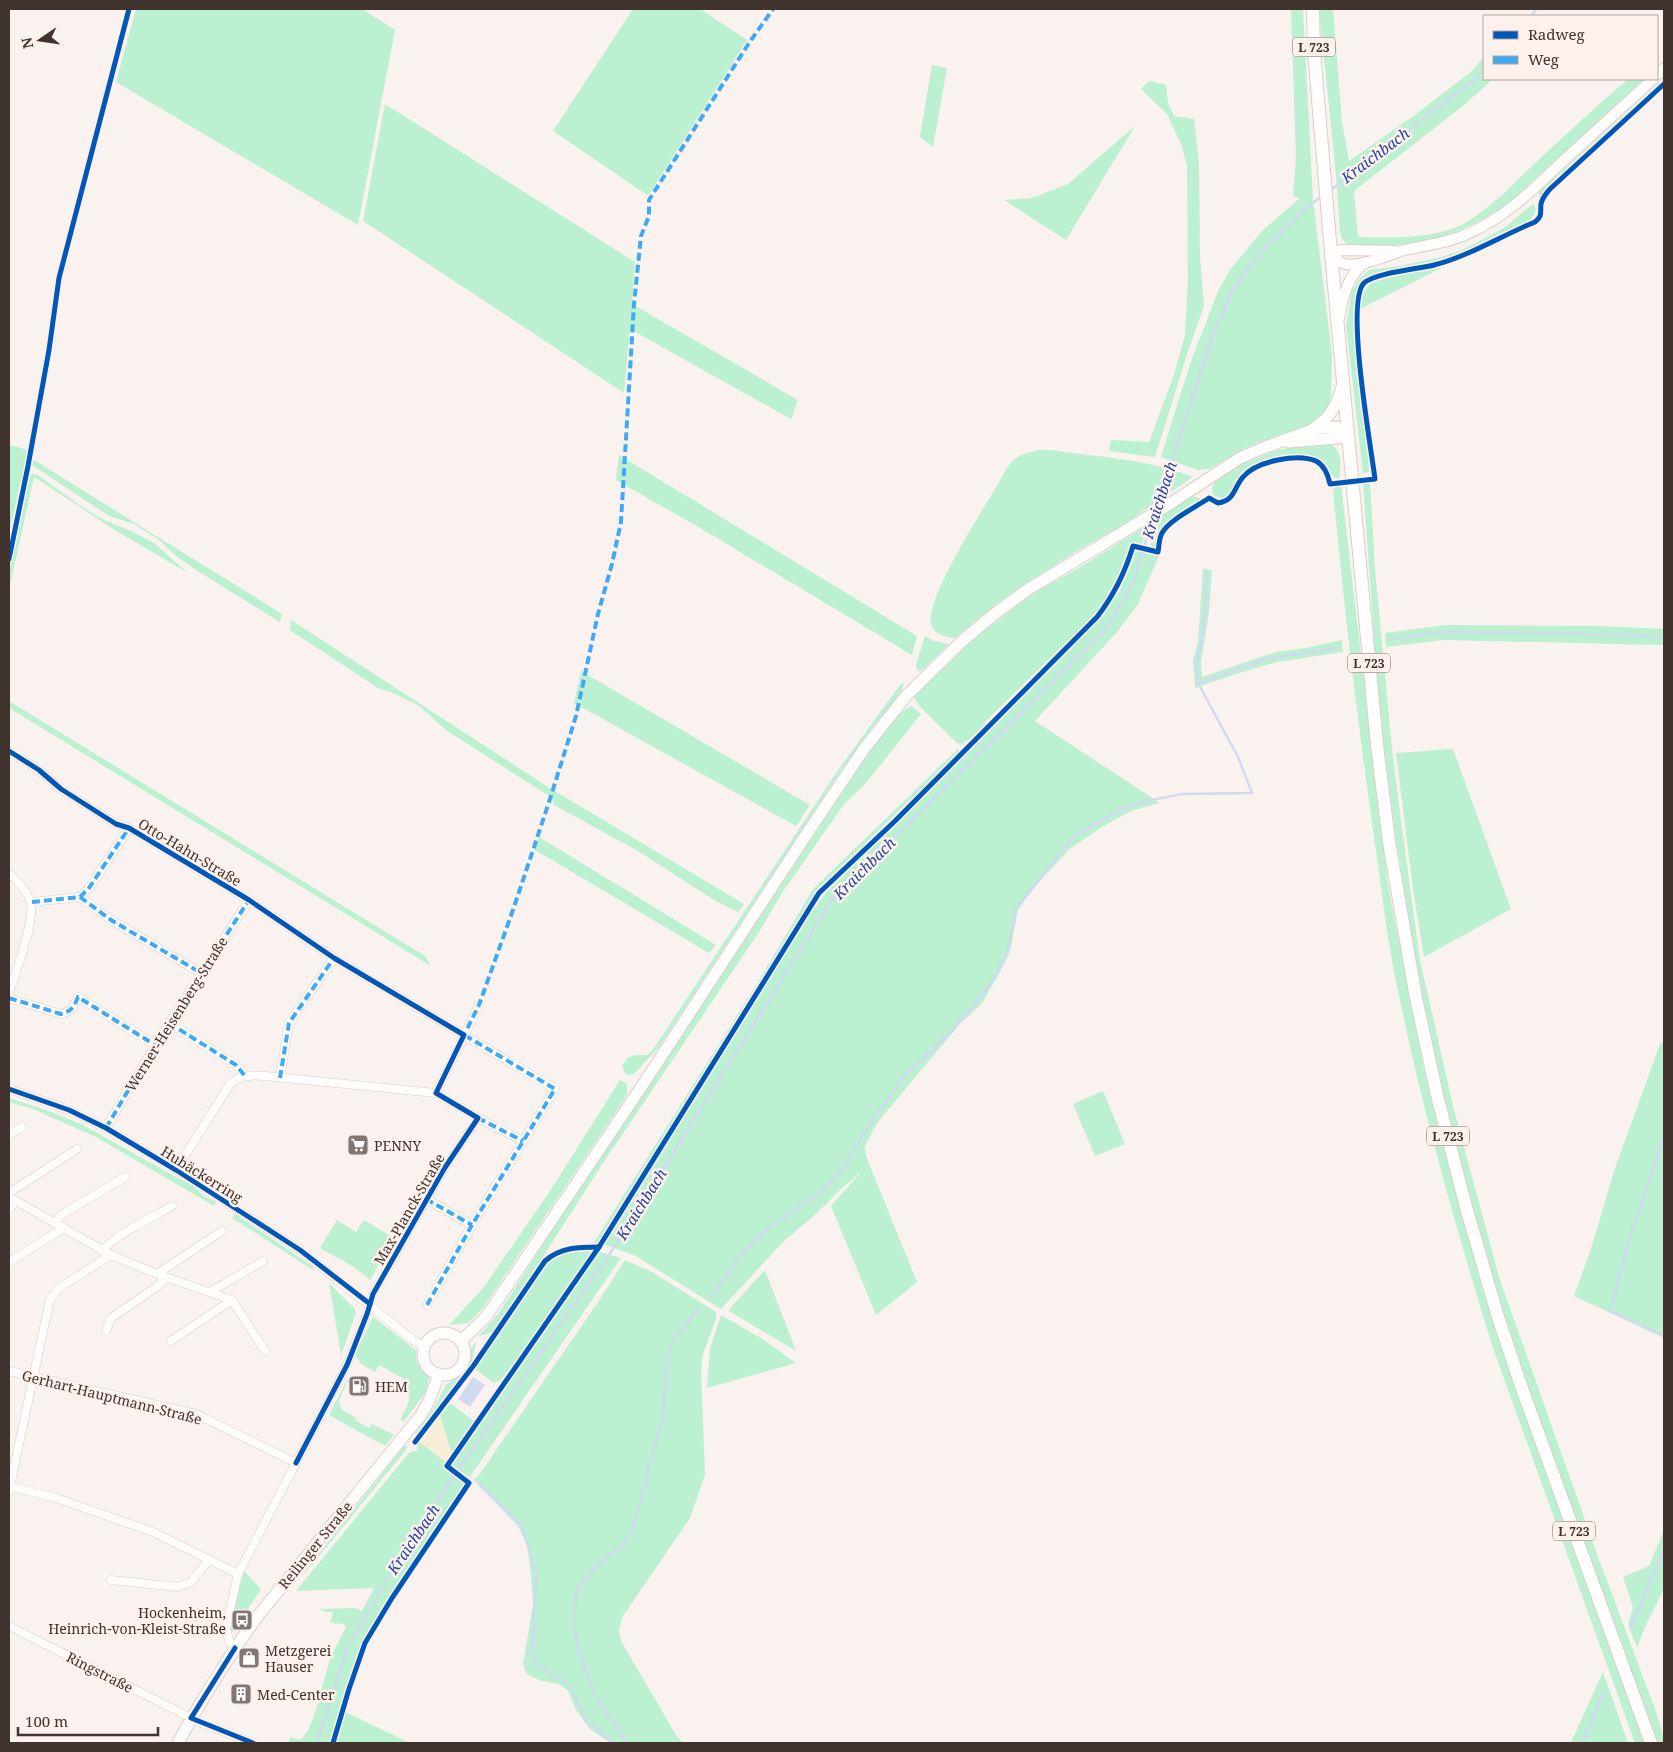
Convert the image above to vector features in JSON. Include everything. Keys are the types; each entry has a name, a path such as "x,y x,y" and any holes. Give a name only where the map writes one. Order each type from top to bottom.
{"main road":[{"name":"L 723","path":"1313,9 1314,51 1361,582 1389,842 1416,998 1437,1095 1466,1207 1498,1317 1520,1383 1651,1743"},
{"path":"1311,430 1324,421 1335,408 1343,383"},
{"path":"461,1341 485,1318 499,1298 836,790 864,749 906,696 960,643 993,615 1028,590 1171,503 1240,458 1311,430 1333,427 1344,429 1349,435"},
{"path":"1275,443 1349,435"},
{"path":"441,1333 453,1334 461,1341 464,1345 465,1355 462,1365 454,1372 439,1374 431,1370 426,1364 425,1347 431,1338 441,1333"},
{"name":"Reilinger Straße","path":"178,1743 191,1718 235,1648 260,1614 421,1415 432,1394 439,1374"}],"street":[{"path":"1331,253 1346,264 1366,262 1451,240 1466,235 1495,220 1529,193 1652,80"},
{"path":"1331,253 1342,250 1403,251"},
{"path":"1338,322 1349,281 1359,267 1366,262"},
{"name":"Otto-Hahn-Straße","path":"9,751 39,770 61,789 116,824 129,828 249,900 334,958 554,1089 523,1142"},
{"path":"32,902 80,897 89,888 129,828"},
{"path":"9,873 32,902 31,915 9,994"},
{"path":"80,897 111,920 201,973"},
{"name":"Werner-Heisenberg-Straße","path":"106,1128 155,1045 249,900"},
{"path":"280,1078 289,1023 334,958"},
{"path":"9,998 61,1014 70,1011 74,1007 78,997 155,1045"},
{"path":"436,1093 479,1005"},
{"path":"169,1023 236,1065 245,1076"},
{"path":"176,1170 230,1084 245,1076 436,1093 523,1142 472,1225 427,1305"},
{"name":"Hubäckerring","path":"9,1089 68,1110 106,1128 176,1170 300,1250 425,1347"},
{"name":"Max-Planck-Straße","path":"235,1648 228,1641 226,1628 238,1574 347,1365 373,1294 426,1200 478,1118"},
{"path":"9,1135 22,1127"},
{"path":"9,1210 11,1197 77,1149"},
{"path":"55,1223 62,1215 125,1177"},
{"path":"11,1197 102,1251 156,1274 232,1300 265,1352"},
{"path":"426,1200 472,1225"},
{"path":"102,1251 138,1225 172,1206"},
{"path":"9,1262 64,1228"},
{"path":"156,1274 222,1231"},
{"path":"111,1255 58,1288 53,1295 9,1488 56,1498 153,1532 238,1574"},
{"path":"210,1292 263,1261"},
{"path":"106,1331 111,1318 158,1286 166,1277"},
{"path":"171,1341 232,1300"},
{"name":"Gerhart-Hauptmann-Straße","path":"9,1371 196,1414 296,1463"},
{"path":"112,1580 177,1587 191,1582 209,1560"},
{"name":"Ringstraße","path":"9,1626 191,1718 253,1743"}],"green space":[{"path":"136,9 362,9 395,30 358,225 116,82"},
{"path":"633,9 700,9 747,40 647,195 553,131"},
{"path":"1291,9 1303,9 1313,200 1332,355 1331,396 1328,409 1316,422 1247,447 1209,469 1198,470 1161,457 1190,364 1218,291 1230,270 1262,231 1300,198 1293,196 1296,158"},
{"path":"1319,9 1333,9 1342,122 1349,161 1412,117 1471,72 1483,58 1483,80 1492,80 1464,105 1354,191 1358,237 1411,237 1452,229 1463,224 1482,212 1627,80 1643,80 1510,202 1474,224 1421,242 1400,245 1352,246 1344,241 1340,233"},
{"path":"932,65 947,68 933,147 920,137"},
{"path":"1664,78 1664,81 1539,197 1539,192"},
{"path":"1150,81 1166,85 1168,103 1174,116 1194,119 1199,163 1200,257 1204,306 1155,457 1109,451 1111,440 1149,442 1174,375 1185,335 1188,280 1187,166 1181,144 1167,114 1141,89"},
{"path":"385,104 635,262 632,304 798,400 791,419 630,329 624,393 363,221"},
{"path":"1135,126 1066,240 1004,200 1032,198 1068,184"},
{"path":"1533,204 1536,210 1530,222 1446,260 1372,275 1363,282 1355,293 1354,324 1366,418 1369,472 1363,473 1346,325 1352,291 1358,280 1369,270 1442,257 1464,249 1504,228"},
{"path":"1447,265 1360,309 1363,293 1374,281"},
{"path":"1330,444 1339,454 1339,478 1335,478 1323,462 1317,458 1299,455 1288,456 1276,458 1245,471 1239,476 1232,492 1228,496 1220,498 1213,495 1212,489 1215,480 1239,465 1278,450"},
{"path":"9,445 28,450 9,533"},
{"path":"1039,450 1141,462 1193,477 1121,526 1075,552 1019,588 996,604 955,638 940,635 932,628 931,612 936,596 967,535 1008,466 1020,456"},
{"path":"619,455 917,636 912,655 707,532 616,480"},
{"path":"34,460 282,614 280,622 196,570 176,556 158,539 134,524 109,516 32,465"},
{"path":"31,474 38,475 102,519 154,543 188,573 118,532 34,477 9,589 9,573 27,484"},
{"path":"1370,482 1375,569 1392,749 1402,829 1420,960 1453,1106 1499,1277 1597,1554 1655,1709 1664,1743 1658,1743 1525,1381 1487,1265 1450,1127 1427,1025 1396,840 1380,718 1363,483"},
{"path":"1337,485 1341,485 1388,885 1422,1061 1482,1288 1528,1423 1644,1743 1635,1743 1493,1348 1453,1214 1417,1078 1390,947 1367,787 1337,531 1333,489"},
{"path":"1193,496 1202,499 1172,519 1159,534 1154,550 1149,549 1160,517"},
{"path":"1149,524 1142,545 1132,544 1116,582 1093,616 984,723 987,726 963,744 957,743 918,705 914,697 975,638 1032,594 1077,569"},
{"path":"1135,548 1159,556 1138,604 1118,631 1035,721 1160,803 1133,810 1102,827 1071,848 1033,888 1018,910 1010,952 982,1003 959,1025 877,1123 865,1146 866,1156 917,1282 876,1315 831,1206 862,1171 784,1241 721,1309 634,1255 605,1245 792,939 825,894 1085,634 1120,591"},
{"path":"1203,569 1212,570 1209,612 1201,662 1202,677 1276,652 1342,640 1343,652 1277,662 1195,688 1193,660 1198,642"},
{"path":"291,620 548,787 744,904 738,912 714,900 638,851 554,805 552,798 446,730 418,705 378,688 290,630"},
{"path":"1446,625 1596,626 1664,629 1664,645 1443,640 1386,647 1385,633"},
{"path":"925,636 934,641 949,644 922,670 918,671 916,665"},
{"path":"581,671 810,805 796,826 574,703"},
{"path":"904,682 901,693 842,769 659,1047 634,1074 626,1075 622,1066 627,1058 635,1055 647,1055 652,1051 838,770"},
{"path":"9,701 425,956 431,966 9,708"},
{"path":"912,706 921,714 866,783 844,804 782,893 759,932 605,1160 494,1332 479,1336 499,1313 574,1196 873,747 897,717"},
{"path":"958,749 961,751 822,885 601,1240 593,1244 755,987 813,889"},
{"path":"1453,749 1511,909 1424,957 1413,889 1396,753"},
{"path":"539,837 716,945 709,953 535,850"},
{"path":"1664,1040 1664,1338 1574,1296 1591,1249 1614,1171 1660,1044"},
{"path":"620,1080 627,1084 627,1095 483,1308 468,1323 449,1325 484,1287 554,1185"},
{"path":"1103,1091 1125,1144 1095,1156 1073,1104"},
{"path":"9,1098 81,1124 194,1187 204,1196 216,1202 214,1206 96,1137 33,1109 9,1102"},
{"path":"235,1214 315,1268 313,1270 232,1218"},
{"path":"337,1220 356,1232 364,1220 394,1238 370,1280 354,1267 320,1248"},
{"path":"589,1250 592,1252 591,1257 501,1380 494,1383 475,1369 540,1272 551,1261 562,1254"},
{"path":"600,1252 621,1258 469,1478 370,1628 348,1683 331,1743 288,1743 290,1737 300,1740 311,1724 328,1665 346,1627 344,1624 332,1623 330,1621 333,1615 332,1612 319,1609 355,1608 362,1611 374,1588 296,1591 408,1454 417,1451 418,1441 447,1463 452,1455 440,1416 450,1403 475,1422"},
{"path":"625,1260 652,1272 716,1312 716,1319 703,1354 701,1370 705,1475 690,1518 623,1616 619,1629 621,1641 676,1735 683,1743 610,1743 589,1728 576,1710 568,1691 559,1684 541,1681 527,1674 523,1665 533,1604 527,1545 518,1526 473,1480 479,1475"},
{"path":"765,1270 796,1351 729,1311"},
{"path":"329,1283 354,1308 356,1313 341,1355"},
{"path":"721,1315 761,1338 796,1363 707,1388 710,1348"},
{"path":"373,1317 416,1350 418,1365 429,1377 426,1392 404,1421 401,1421 401,1418 408,1405 409,1397 405,1389 400,1386 404,1379 379,1365 375,1372 361,1364 355,1355"},
{"path":"476,1341 472,1363 419,1434 415,1434 434,1408 446,1385 466,1369 471,1349"},
{"path":"350,1374 339,1401 341,1409 369,1428 372,1424 394,1435 385,1446 329,1415"},
{"path":"404,1446 407,1446 406,1450 304,1573"},
{"path":"1664,1530 1664,1589 1637,1647 1628,1625 1633,1607 1623,1577 1649,1566"},
{"path":"244,1571 261,1589 233,1632 230,1630 230,1624"},
{"path":"1603,1672 1628,1743 1570,1743 1571,1742"},
{"path":"345,1712 410,1743 335,1743"}],"sand":[{"path":"440,1416 452,1455 447,1463 418,1441"}],"water":[{"path":"473,1377 485,1385 470,1407 458,1399"}],"waterway":[{"name":"Kraichbach","path":"1533,15 1536,9"},
{"name":"Kraichbach","path":"1331,190 1483,73"},
{"name":"Kraichbach","path":"1157,506 1214,332 1233,290 1259,254 1306,208 1322,196"},
{"name":"Kraichbach","path":"317,1743 347,1649 399,1558 609,1255 833,898 1108,627 1135,577 1153,518"},
{"path":"1207,572 1204,624 1197,664 1198,683 1270,658 1338,648"},
{"path":"1390,639 1445,632 1632,635 1664,638"},
{"path":"711,1296 746,1249 770,1227 824,1190 843,1168 871,1122 905,1075 953,1030 992,982 1008,951 1016,909 1074,836 1121,809 1147,801 1182,794 1252,793 1238,757 1198,683"},
{"path":"1664,1136 1630,1237 1610,1311 1664,1336"},
{"path":"627,1743 595,1695 581,1659 575,1631 574,1614 577,1590 593,1569 625,1543 632,1528 641,1502 650,1461 662,1422 669,1349 675,1337 699,1308"},
{"path":"479,1484 521,1525 529,1549 536,1576 532,1655 535,1664 570,1685 586,1721 615,1743"},
{"path":"1631,1627 1664,1549"},
{"path":"1582,1743 1604,1691"}],"marked path":[{"path":"462,1039 479,1005 550,799 576,716 598,614 612,564 621,522 634,304 641,236 649,216 649,200 749,43 773,9"},
{"path":"32,902 80,897 89,888 129,828"},
{"path":"80,897 111,920 201,973"},
{"path":"106,1128 155,1045 249,900"},
{"path":"280,1078 289,1023 334,958"},
{"path":"9,998 61,1014 72,1008 78,997 155,1045"},
{"path":"169,1023 236,1065 245,1076"},
{"path":"427,1305 472,1225 555,1089 461,1033"},
{"path":"478,1118 523,1141"},
{"path":"426,1199 472,1225"}],"cycle path":[{"path":"9,559 49,350 59,278 129,9"},
{"path":"333,1743 365,1643 392,1598 469,1483 447,1466 599,1247 819,893 895,821 1097,617 1118,583 1133,546 1158,552 1161,535 1170,523 1209,498 1218,503 1228,500 1249,471 1267,463 1288,458 1316,461 1325,471 1330,484 1375,479 1358,345 1357,317 1359,296 1364,283 1386,274 1427,267 1447,261 1535,222 1540,216 1542,200 1550,189 1664,84"},
{"path":"9,751 39,770 61,789 116,824 129,828 249,900 334,958 464,1035 436,1093 478,1118 444,1169 373,1294 347,1365 296,1463"},
{"path":"9,1089 69,1110 106,1128 176,1170 300,1250 370,1304"},
{"path":"415,1442 474,1365 545,1261 564,1250 599,1247"},
{"path":"235,1648 191,1718 253,1743"}],"place":[{"name":"PENNY","path":"358,1145"},
{"name":"HEM","path":"359,1386"},
{"name":"Hockenheim, Heinrich-von-Kleist-Straße","path":"242,1620"},
{"name":"Metzgerei Hauser","path":"249,1658"},
{"name":"Med-Center","path":"241,1694"}]}
